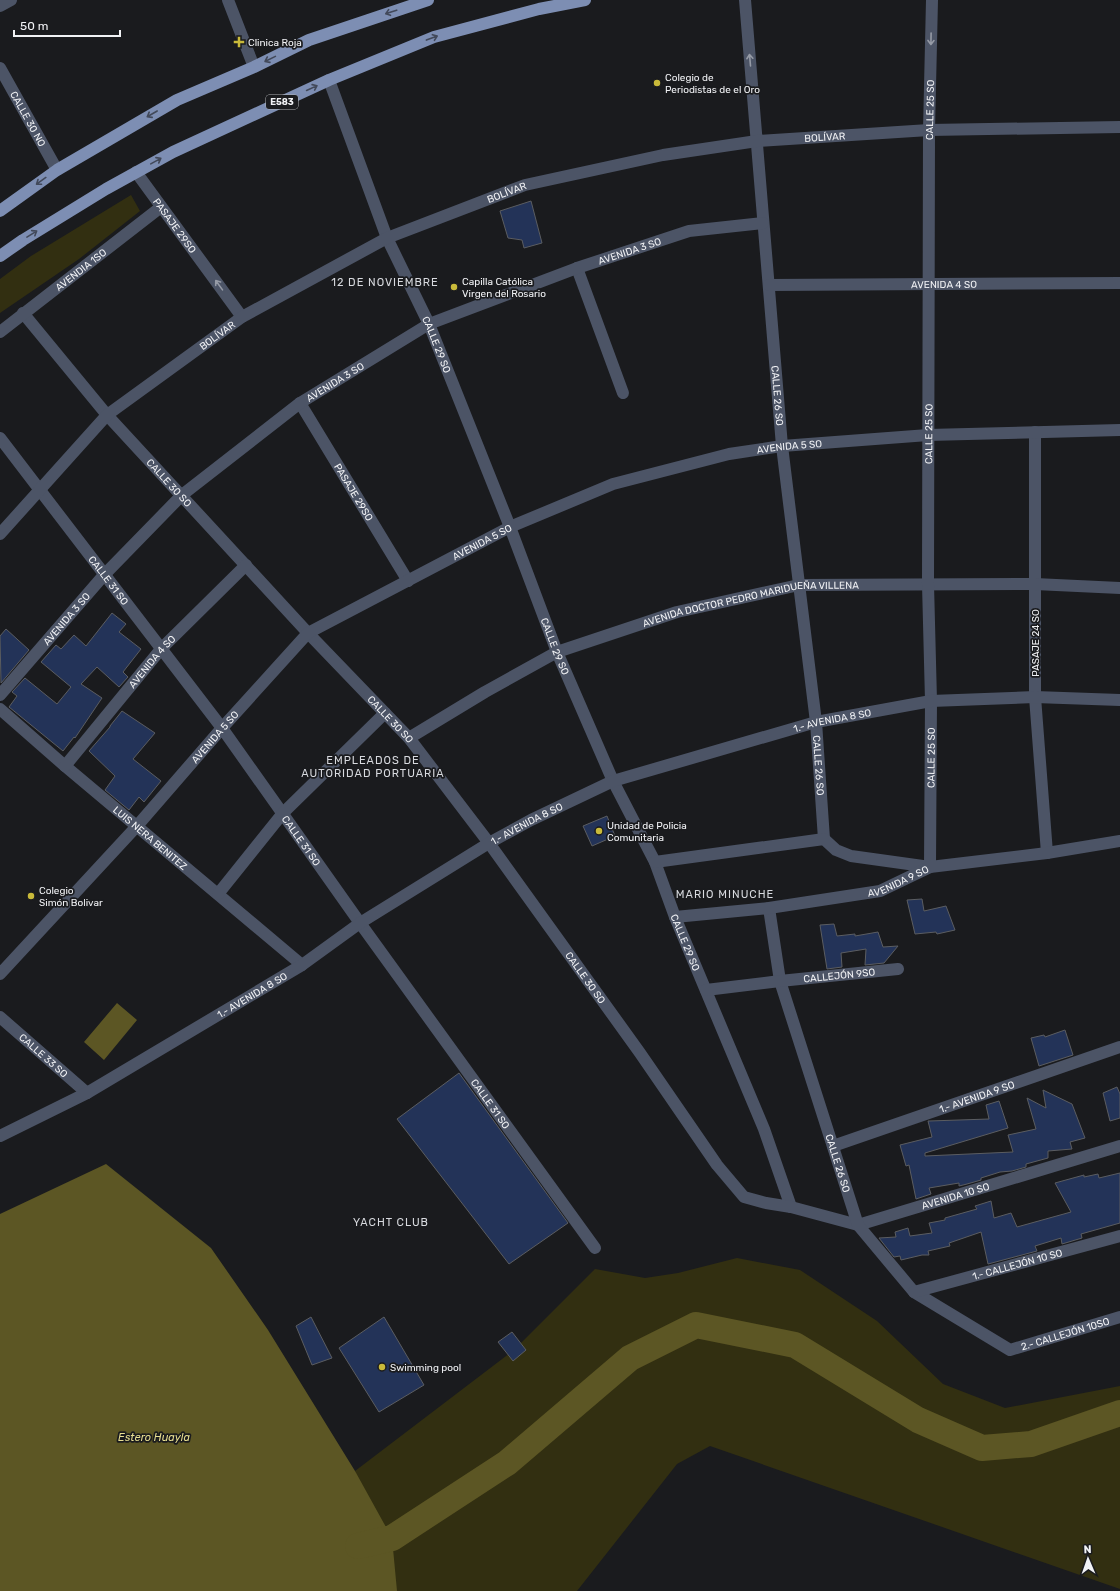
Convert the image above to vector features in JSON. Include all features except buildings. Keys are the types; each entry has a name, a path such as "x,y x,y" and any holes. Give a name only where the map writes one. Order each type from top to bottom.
{"main road":[{"path":"0,211 57,170 177,100 254,67 309,40 428,0"},
{"name":"E583","path":"0,256 35,232 106,189 173,152 329,80 434,37 538,9 585,0"}],"street":[{"path":"0,6 11,0"},
{"path":"228,0 254,67"},
{"name":"CALLE 26 SO","path":"745,0 782,446 816,722 824,839"},
{"name":"CALLE 25 SO","path":"930,867 931,701 928,584 928,435 929,130 932,0"},
{"name":"CALLE 30 NO","path":"0,68 57,170"},
{"name":"CALLE 29 SO","path":"329,80 387,238 429,324 510,527 557,652 613,781 655,862 675,917 764,1129 791,1207"},
{"name":"BOLÍVAR","path":"0,534 107,414 242,316 387,238 525,185 663,155 757,141 929,130 1120,127"},
{"name":"PASAJE 29SO","path":"136,172 242,316"},
{"name":"AVENDIA 1SO","path":"0,332 161,207"},
{"name":"AVENIDA 3 SO","path":"0,695 104,575 182,495 300,403 429,324 577,268 689,232 763,223"},
{"path":"577,268 623,394"},
{"name":"AVENIDA 4 SO","path":"769,285 1120,283"},
{"name":"CALLE 30 SO","path":"23,313 107,414 308,633 409,738 489,843 635,1047 717,1165 744,1197 766,1203 791,1207"},
{"name":"PASAJE 29SO","path":"300,403 408,581"},
{"name":"AVENIDA 5 SO","path":"0,974 137,826 222,728 308,633 510,527 613,484 729,454 782,446 928,435 1120,430"},
{"name":"PASAJE 24 SO","path":"1035,432 1035,697 1047,853"},
{"name":"CALLE 31 SO","path":"0,438 222,728 360,923 595,1248"},
{"name":"AVENIDA 4 SO","path":"65,766 162,649 246,565"},
{"name":"AVENIDA DOCTOR PEDRO MARIDUEÑA VILLENA","path":"409,738 485,692 557,652 676,612 799,585 1035,584 1120,588"},
{"name":"1.- AVENIDA 8 SO","path":"0,1136 87,1093 302,965 360,923 489,843 531,820 613,781 816,722 931,701 1035,697 1120,700"},
{"name":"LUIS NERA BENITEZ","path":"0,709 65,766 302,965"},
{"path":"218,894 282,813 385,713"},
{"path":"655,862 824,839 836,850 851,856 930,867"},
{"name":"AVENIDA 9 SO","path":"675,917 769,908 880,891 930,867 1047,853 1120,841"},
{"name":"CALLE 26 SO","path":"769,908 780,981 858,1225 914,1292 1010,1350"},
{"name":"CALLEJÓN 9SO","path":"706,990 898,969"},
{"name":"CALLE 33 SO","path":"0,1017 87,1093"},
{"name":"1.- AVENIDA 9 SO","path":"833,1146 1120,1047"},
{"name":"AVENIDA 10 SO","path":"858,1225 1120,1146"},
{"path":"791,1207 858,1225"},
{"name":"1.- CALLEJÓN 10 SO","path":"914,1292 1120,1236"},
{"name":"2.- CALLEJÓN 10SO","path":"1010,1350 1120,1317"}],"shaded area":[{"path":"131,195 140,211 79,259 0,313 0,279 31,256"},
{"path":"737,1258 800,1270 877,1321 943,1384 1005,1408 1120,1386 1120,1589 710,1446 677,1464 577,1591 396,1591 355,1471 514,1350 595,1269 645,1278 678,1273"}],"water":[{"path":"117,1003 137,1020 104,1060 84,1042"},
{"name":"Estero Huayla","path":"106,1164 211,1248 268,1330 355,1471 392,1538 397,1591 0,1591 0,1214"}],"waterway":[{"path":"358,1546 392,1538 507,1463 630,1358 696,1325 795,1345 918,1420 982,1448 1031,1444 1120,1413"}],"place":[{"name":"Clinica Roja","path":"239,42"},
{"name":"Colegio de Periodistas de el Oro","path":"657,83"},
{"name":"Capilla Católica Virgen del Rosario","path":"454,287"},
{"name":"Unidad de Policia Comunitaria","path":"599,831"},
{"name":"Colegio Simón Bolivar","path":"31,896"},
{"name":"Swimming pool","path":"382,1367"}],"district":[{"name":"12 DE NOVIEMBRE","path":"385,282"},
{"name":"EMPLEADOS DE AUTORIDAD PORTUARIA","path":"373,766"},
{"name":"MARIO MINUCHE","path":"725,894"},
{"name":"YACHT CLUB","path":"391,1222"}]}
